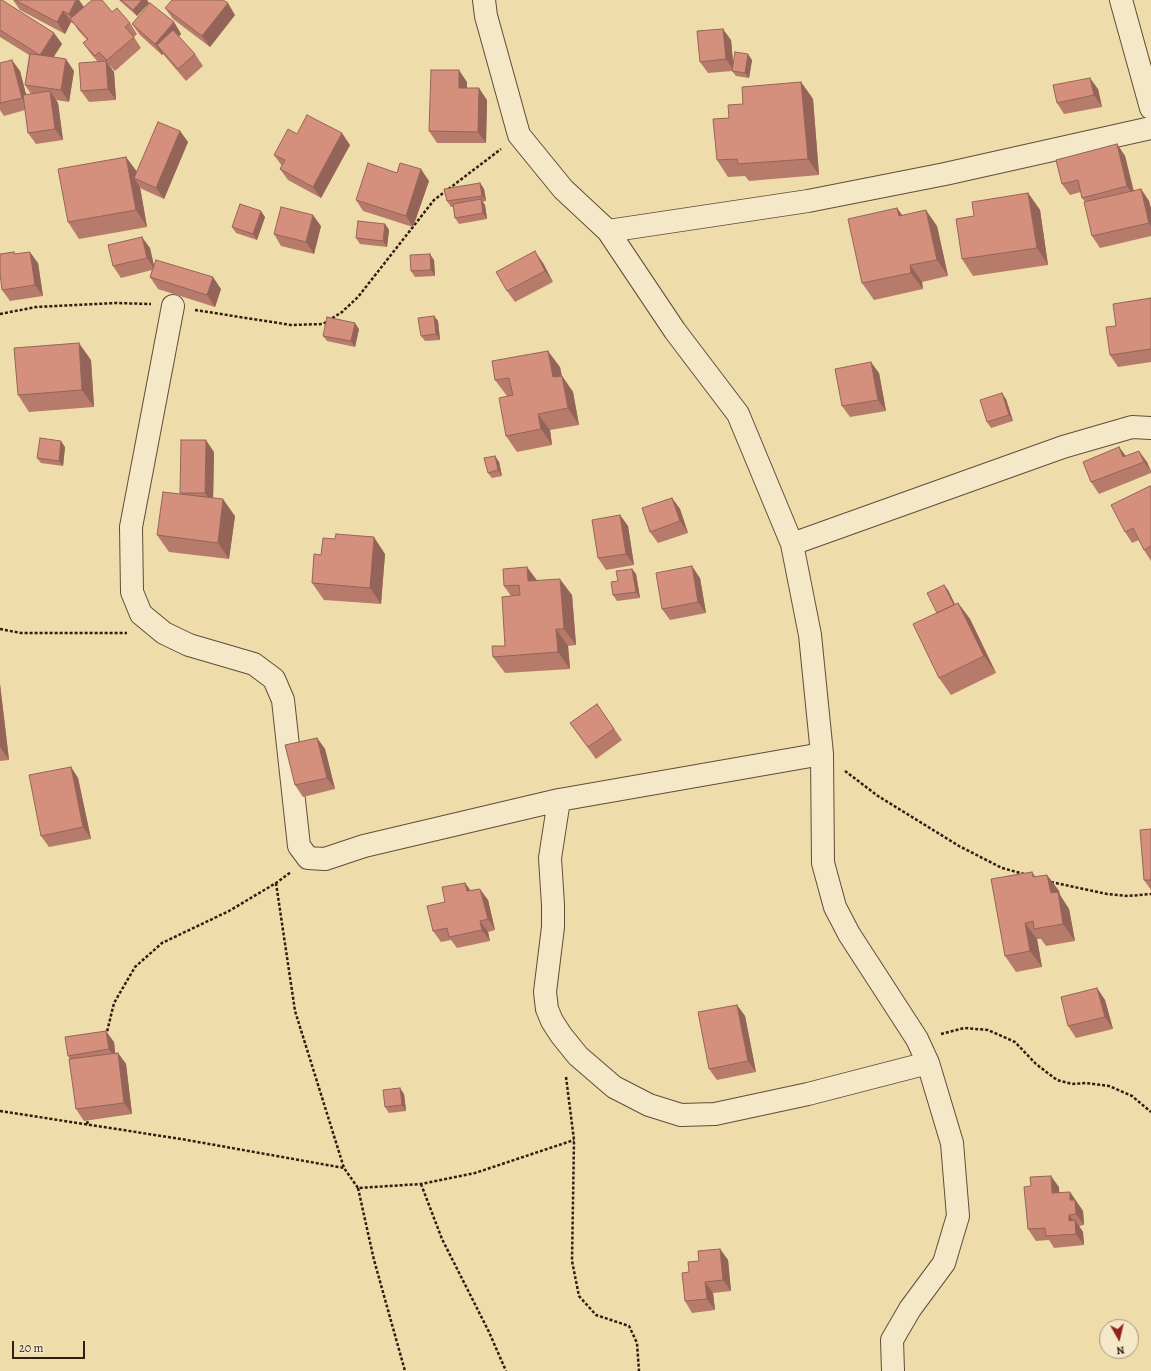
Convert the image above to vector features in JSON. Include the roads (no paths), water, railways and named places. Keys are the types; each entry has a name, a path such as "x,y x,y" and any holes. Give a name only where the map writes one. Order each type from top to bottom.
{"street":[{"path":"484,0 486,16 519,135 564,189 608,231 675,331 738,414 792,544 810,635 822,754 823,863 835,907 849,934 917,1039 928,1063 952,1143 958,1216 944,1263 910,1309 892,1340 893,1371"},
{"path":"1121,0 1151,108"},
{"path":"608,231 815,199 945,174 1151,128"},
{"path":"173,306 131,527 132,592 141,614 164,633 189,645 254,664 274,679 283,700 298,846 308,858 325,859 364,846 559,800 822,754"},
{"path":"792,544 1063,447 1132,427 1151,428"},
{"path":"559,800 550,858 553,927 545,992 547,1009 552,1021 561,1035 578,1056 614,1087 649,1105 681,1115 715,1114 808,1094 928,1063"}]}
